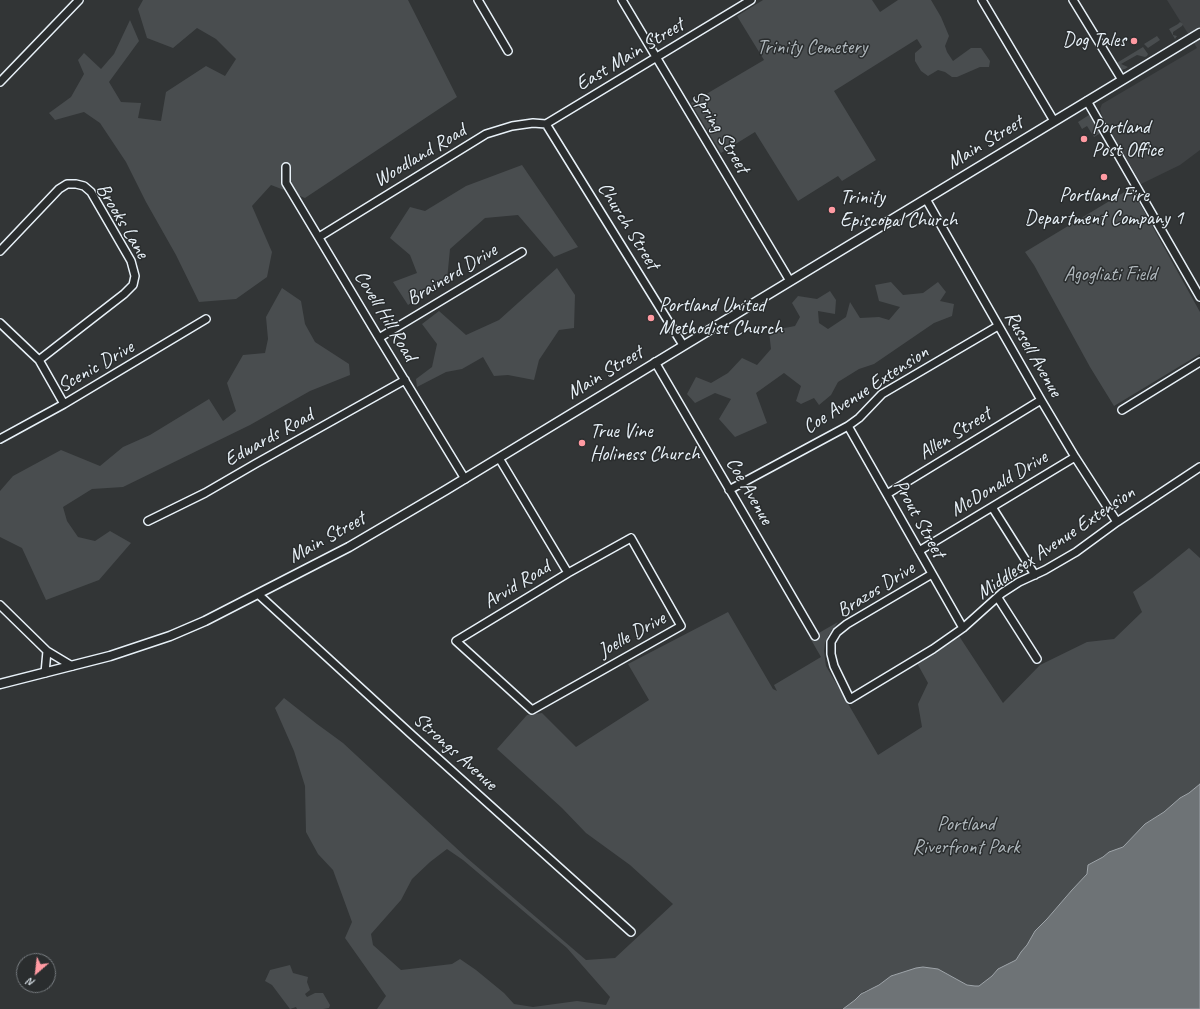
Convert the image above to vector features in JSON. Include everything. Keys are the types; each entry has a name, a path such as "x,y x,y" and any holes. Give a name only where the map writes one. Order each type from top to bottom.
{"main road":[{"name":"Main Street","path":"0,684 110,656 170,636 205,621 349,547 499,458 683,345 1200,33"}],"street":[{"path":"0,82 79,0"},
{"path":"478,0 508,51"},
{"name":"Spring Street","path":"622,0 790,281"},
{"name":"East Main Street","path":"546,124 751,0"},
{"path":"982,0 1054,121"},
{"path":"1074,0 1122,80"},
{"path":"1087,101 1200,297"},
{"name":"Woodland Road","path":"319,236 486,134 512,126 533,122 546,124"},
{"name":"Church Street","path":"546,124 683,345"},
{"name":"Covell Hill Road","path":"286,167 286,183 319,236 378,338 465,478"},
{"name":"Brooks Lane","path":"0,251 59,189 67,184 76,184 84,186 91,192 131,261 136,276 133,285 118,299 39,360"},
{"name":"Russell Avenue","path":"926,199 1041,400 1075,457 1117,522"},
{"name":"Brainerd Drive","path":"378,338 522,252"},
{"name":"Scenic Drive","path":"0,439 64,404 206,319"},
{"path":"0,323 39,360 64,404"},
{"name":"Coe Avenue Extension","path":"729,490 848,426 859,418 882,394 998,326"},
{"name":"Coe Avenue","path":"656,362 815,636"},
{"path":"1122,410 1200,362"},
{"name":"Edwards Road","path":"148,521 205,493 405,380"},
{"name":"Allen Street","path":"887,494 1041,400"},
{"name":"Prout Street","path":"848,426 962,628"},
{"name":"McDonald Drive","path":"919,551 1075,457"},
{"name":"Arvid Road","path":"499,458 568,574 456,641 532,710"},
{"name":"Middlesex Avenue Extension","path":"850,699 933,649 962,628 1019,582 1035,575 1076,552 1117,522 1200,467"},
{"path":"992,507 1035,575"},
{"name":"Joelle Drive","path":"532,710 681,626 631,538 568,574"},
{"name":"Brazos Drive","path":"850,699 834,666 831,654 831,642 838,632 847,624 932,574"},
{"name":"Strongs Avenue","path":"258,594 631,932"},
{"path":"998,598 1037,659"},
{"path":"0,605 46,651 72,666"},
{"path":"45,673 46,651"}],"shaded area":[{"path":"1167,0 1200,0 1200,150 1180,165 1141,184 1103,118 1100,109 1102,104 1197,48"},
{"path":"1200,784 1200,1009 843,1009 861,994 879,985 891,976 916,968 923,967 938,969 967,985 979,986 992,976 998,969 1016,960 1035,931 1087,874 1088,865 1109,852 1123,847 1145,824 1164,812 1180,798"}],"green space":[{"path":"143,0 408,0 457,97 305,198 271,185 252,206 272,252 267,277 236,299 199,302 176,255 146,202 126,162 100,123 84,112 55,120 49,113 71,97 84,74 78,60 84,53 101,69 114,54 130,20 139,41 109,82 121,102 141,103 138,118 161,121 166,92 206,66 225,76 236,59 216,39 197,28 173,48 147,38 138,9"},
{"name":"Trinity Cemetery","path":"763,0 872,0 880,12 898,0 931,0 941,17 949,36 945,46 953,61 971,48 981,48 990,61 989,67 980,67 957,77 952,77 945,72 938,70 928,76 921,71 915,61 915,53 922,47 917,39 834,91 876,160 842,181 838,176 798,201 755,132 721,153 691,103 764,60 737,16"},
{"path":"1180,22 1183,24 1182,26 1173,32 1173,35 1177,36 1175,39 1169,29"},
{"path":"1157,36 1160,40 1148,48 1144,44"},
{"path":"1143,47 1148,54 1147,56 1137,55 1121,64 1128,67 1121,70 1115,64"},
{"path":"1089,115 1101,133 1094,137 1087,126 1082,129 1078,122"},
{"path":"522,165 578,247 554,257 518,215 485,218 450,249 447,280 408,305 393,282 417,273 410,255 390,238 410,207 425,211 466,186"},
{"name":"Agogliati Field","path":"1131,188 1200,312 1200,354 1114,406 1090,367 1034,265 1025,252"},
{"path":"557,268 575,295 574,328 559,330 539,360 534,380 508,375 494,376 483,357 462,369 446,372 417,387 416,379 432,367 437,344 422,324 439,311 466,335 499,320"},
{"path":"891,282 903,295 923,293 938,282 946,292 940,301 954,304 952,316 934,323 874,364 859,369 838,382 831,395 819,405 814,398 801,404 796,401 801,386 784,373 756,393 767,423 735,437 719,419 731,399 715,393 695,403 687,394 696,377 711,383 728,373 742,358 757,365 771,349 769,331 795,326 800,317 792,303 798,296 817,299 830,291 836,300 835,314 818,311 819,323 828,329 846,317 850,302 860,318 879,317 889,320 900,307 879,301 875,285"},
{"path":"282,288 301,301 305,324 315,342 349,364 350,375 310,391 250,425 123,487 92,489 63,507 67,521 78,537 95,541 110,531 131,543 99,580 46,600 22,548 0,537 0,491 13,476 61,450 100,466 123,447 150,435 209,399 223,421 236,411 227,383 243,355 265,353 268,339 266,317"},
{"name":"Portland Riverfront Park","path":"1189,548 1200,558 1200,784 1180,798 1164,812 1145,824 1123,847 1090,864 1087,874 1035,931 1016,960 996,971 979,986 967,985 938,969 923,967 893,975 876,987 864,991 843,1009 377,1009 386,996 345,938 352,922 333,870 318,854 306,832 305,786 294,751 275,708 284,698 343,743 467,858 586,960 615,958 673,904 630,865 586,833 562,808 497,749 527,715 542,713 576,747 649,700 628,664 728,612 773,689 777,691 774,685 821,657 810,638 838,622 825,643 824,651 826,666 878,755 922,727 918,704 928,683 917,663 959,636 1003,703 1040,665 1087,642 1114,639 1142,612 1133,592","holes":["447,849 463,860 567,948 610,997 606,1005 577,1001 533,1007 514,1004 504,993 460,959 452,964 401,970 373,945 371,934 401,900 412,879"]},
{"path":"290,965 293,973 308,977 307,982 310,990 305,994 307,997 315,993 323,993 330,1005 329,1008 297,1009 296,1007 290,1009 272,985 265,981 270,970"}],"place":[{"name":"Dog Tales","path":"1134,41"},
{"name":"Portland Post Office","path":"1084,139"},
{"name":"Portland Fire Department Company 1","path":"1104,177"},
{"name":"Trinity Episcopal Church","path":"832,210"},
{"name":"Portland United Methodist Church","path":"651,318"},
{"name":"True Vine Holiness Church","path":"582,443"}]}
